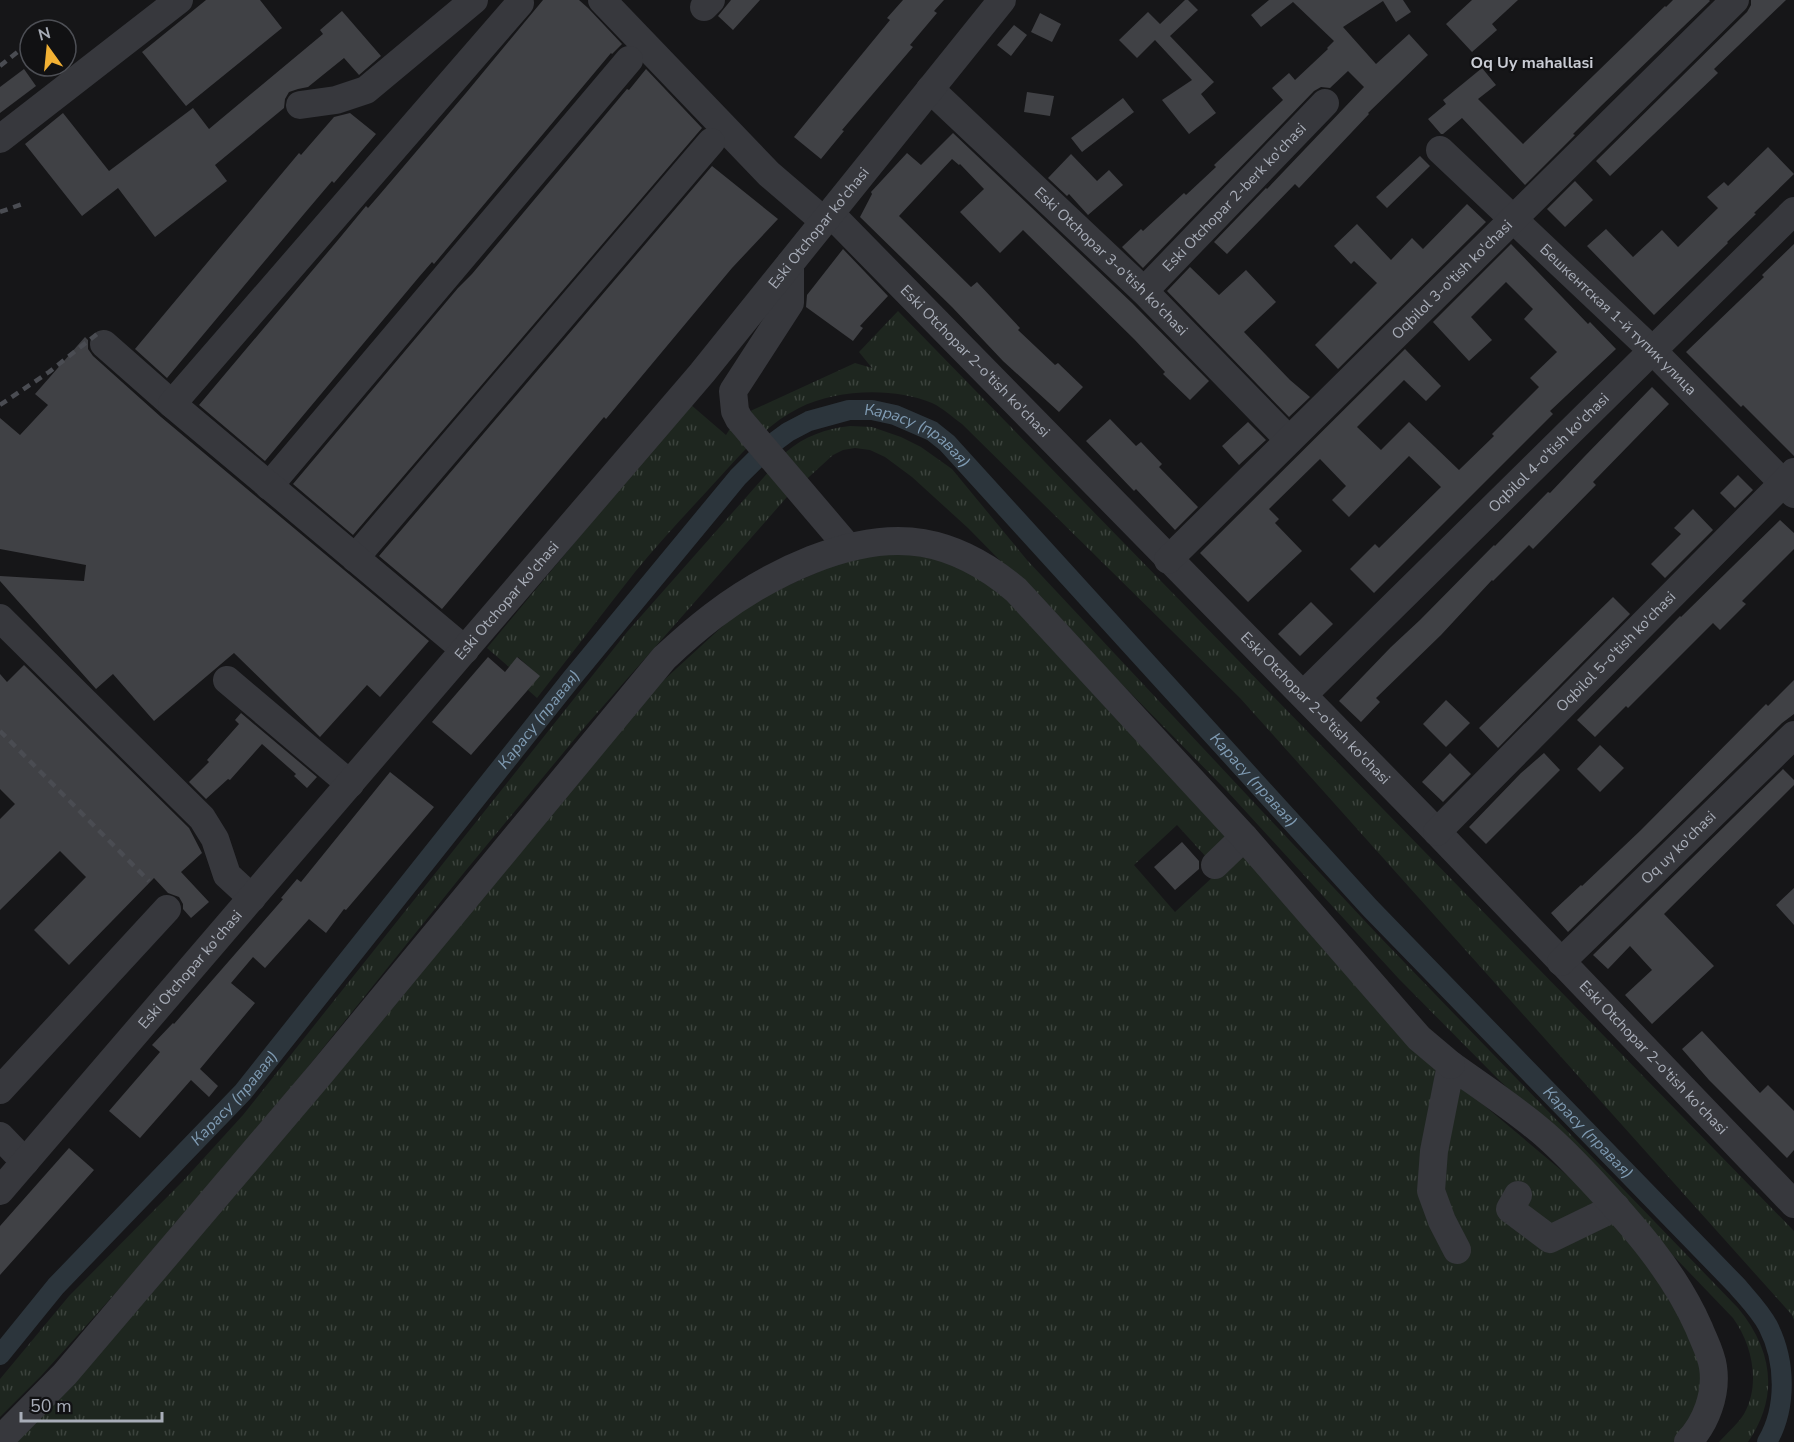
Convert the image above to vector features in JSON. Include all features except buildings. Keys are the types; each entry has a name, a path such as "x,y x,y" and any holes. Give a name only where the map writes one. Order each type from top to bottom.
{"street":[{"path":"0,139 179,0"},
{"path":"300,105 336,100 366,90 474,0"},
{"name":"Eski Otchopar 2-o'tish ko'chasi","path":"602,0 769,174 828,218 1303,695 1794,1204"},
{"name":"Eski Otchopar ko'chasi","path":"0,1191 702,374 1002,0"},
{"name":"Oqbilol 3-o'tish ko'chasi","path":"1168,560 1735,0"},
{"path":"172,404 520,3"},
{"path":"269,486 629,60"},
{"name":"Eski Otchopar 3-o'tish ko'chasi","path":"930,89 1144,291 1289,440"},
{"name":"Eski Otchopar 2-berk ko'chasi","path":"1144,291 1325,103"},
{"path":"356,558 711,142"},
{"name":"Бешкентская 1-й тупик улица","path":"1440,150 1790,483"},
{"name":"Oqbilol 4-o'tish ko'chasi","path":"1303,695 1794,211"},
{"path":"790,264 790,303 733,391 735,411 848,547"},
{"path":"104,344 172,404 465,650"},
{"name":"Oqbilol 5-o'tish ko'chasi","path":"1437,832 1790,483"},
{"path":"0,1440 64,1374 321,1073 664,658 713,616 741,596 802,565 848,547 877,542 924,543 957,554 998,576 1025,598 1244,837 1419,1038 1451,1065 1542,1132 1616,1207 1676,1285 1695,1319 1710,1355 1714,1379 1709,1407 1698,1432 1688,1442"},
{"path":"0,618 202,818 214,838 227,874 252,898"},
{"path":"227,680 350,784"},
{"name":"Oq uy ko'chasi","path":"1561,962 1794,735"},
{"path":"1215,865 1244,837"},
{"path":"0,1090 167,909"},
{"path":"1451,1065 1434,1151 1431,1191 1456,1250"},
{"path":"0,1136 25,1162"},
{"path":"1518,1195 1510,1209 1550,1239 1616,1207"}],"green space":[{"path":"898,311 1794,1231 1794,1320 1792,1315 1240,698 962,424 936,405 900,394 865,392 847,394 830,397 799,408 773,424 739,456 653,551 537,698 528,690 539,676 518,657 509,667 487,648 690,404 726,435 733,424 746,413 855,363 872,368 859,352"},
{"path":"850,426 872,427 901,437 921,447 952,469 1027,560 1378,935 1738,1308 1758,1340 1765,1356 1768,1373 1765,1407 1748,1442 1719,1442 1744,1414 1752,1390 1752,1364 1749,1352 1740,1328 1733,1318 1544,1121 1500,1081 1399,979 1227,791 968,528 912,477 885,457 870,450 855,448 833,455 787,497 583,729 467,869 217,1180 41,1376 0,1417 0,1379 69,1296 183,1181 243,1115 627,632 786,452 816,434"},
{"path":"925,550 991,583 1230,836 1207,858 1177,825 1134,865 1175,912 1243,849 1436,1065 1611,1212 1635,1241 1703,1359 1703,1399 1676,1442 9,1442 641,701 737,613 762,597 852,557"}],"waterway":[{"name":"Карасу (правая)","path":"0,1355 56,1286 243,1092 572,678 738,477 769,446 788,432 809,421 849,410 872,410 895,415 932,431 947,443 1370,908 1750,1300 1768,1326 1781,1369 1781,1400 1774,1429 1767,1442"}],"railway":[{"path":"0,66 18,52"},
{"path":"0,212 25,203"},
{"path":"0,405 49,372 97,334"},
{"path":"0,731 149,881"}],"district":[{"name":"Oq Uy mahallasi","path":"1532,63"}]}
